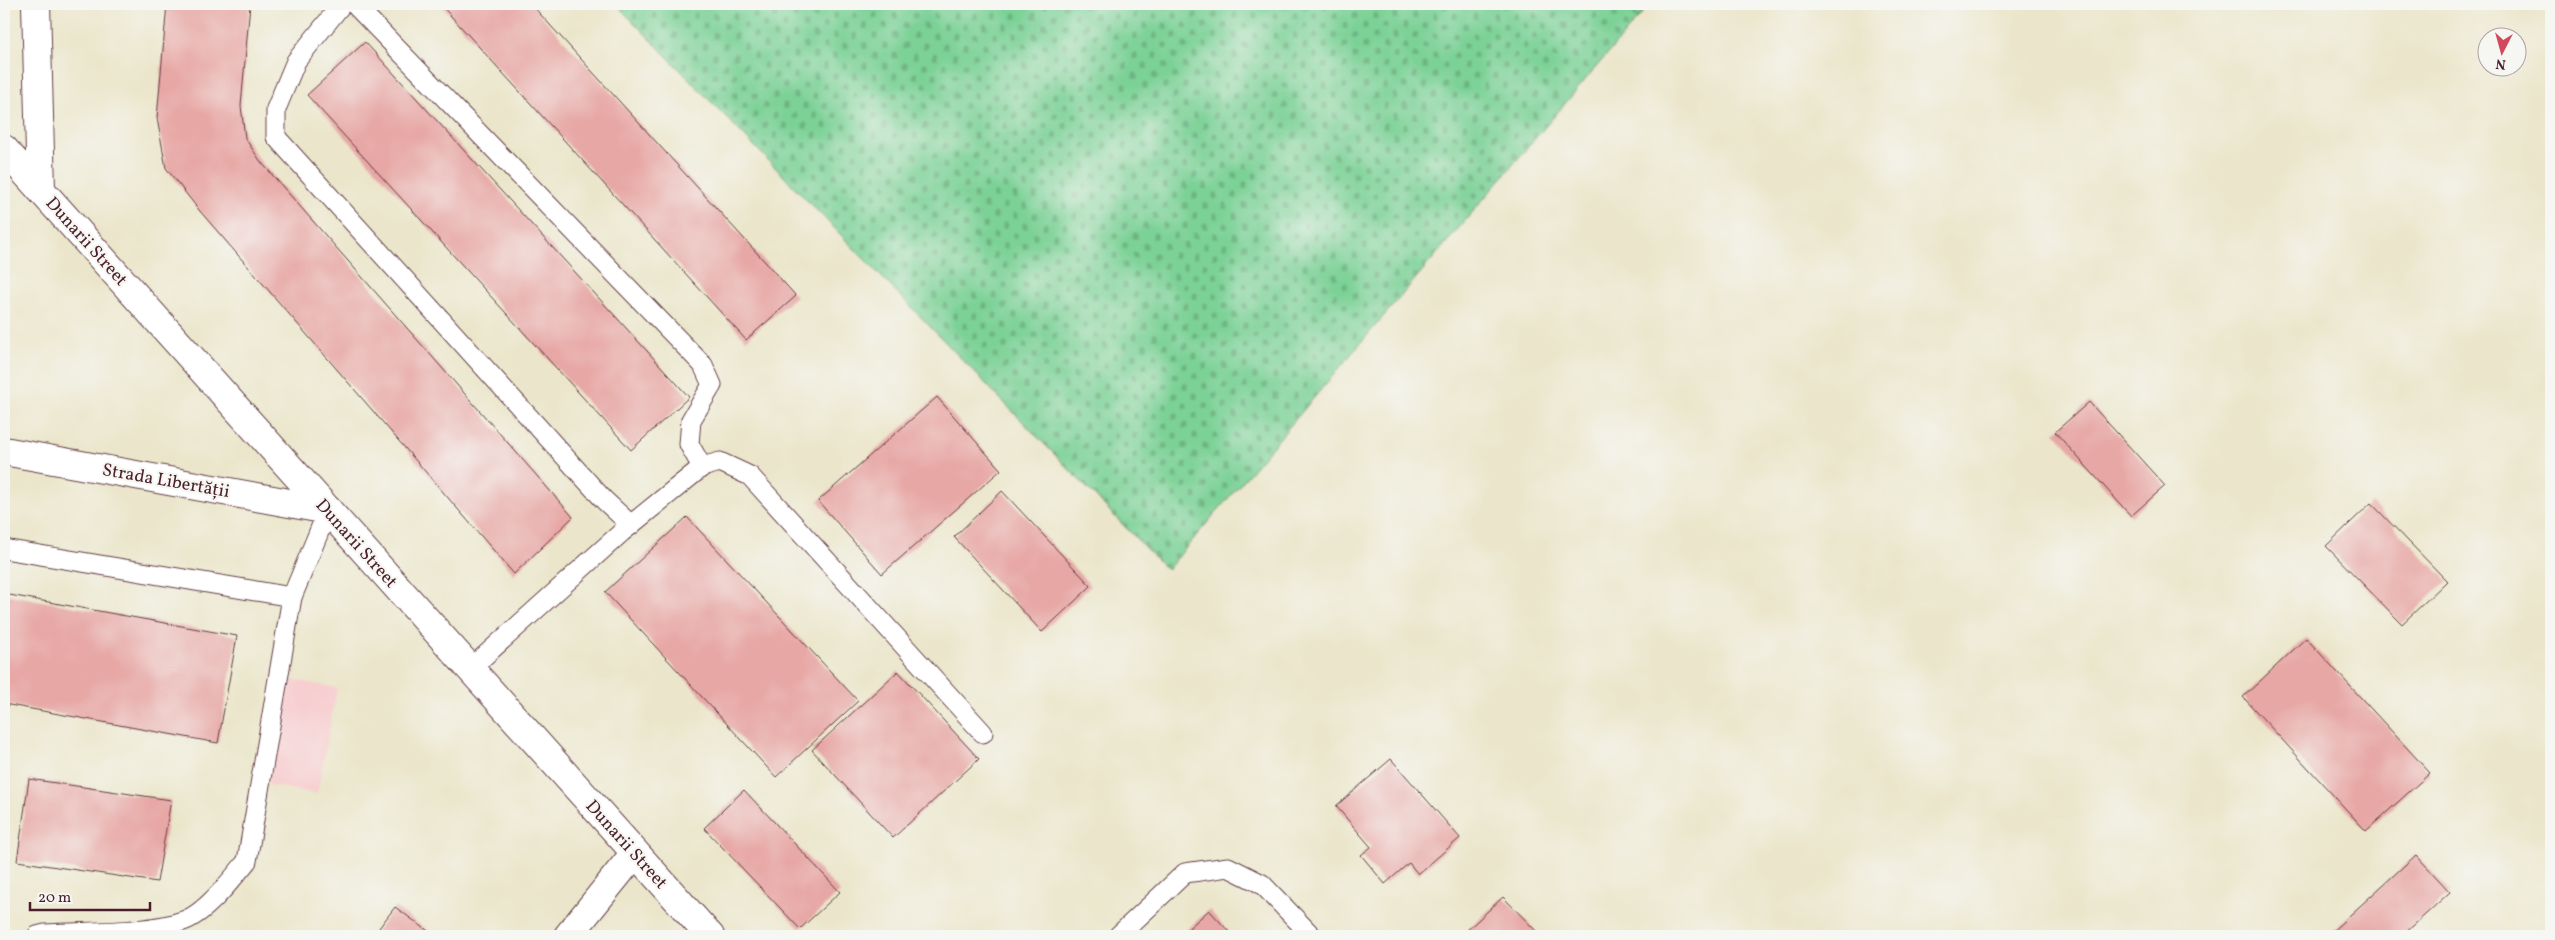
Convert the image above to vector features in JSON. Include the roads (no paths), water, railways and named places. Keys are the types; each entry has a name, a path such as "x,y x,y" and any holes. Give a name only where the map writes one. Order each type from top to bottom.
{"main road":[{"path":"36,4 41,190"},
{"name":"Dunarii Street","path":"4,150 710,936"},
{"name":"Strada Libertății","path":"4,451 328,510"},
{"path":"568,936 635,853"}],"lane":[{"path":"342,4 296,61 276,109 276,137 597,492 630,525"},
{"path":"354,4 704,366 712,385 692,420 689,444 702,467"},
{"path":"470,669 630,525 702,467 720,462 750,476 983,733"},
{"path":"37,936 144,928 184,921 220,894 247,861 292,597 328,510"},
{"path":"4,550 292,597"},
{"path":"1118,936 1185,873 1228,867 1262,884 1312,936"}]}
